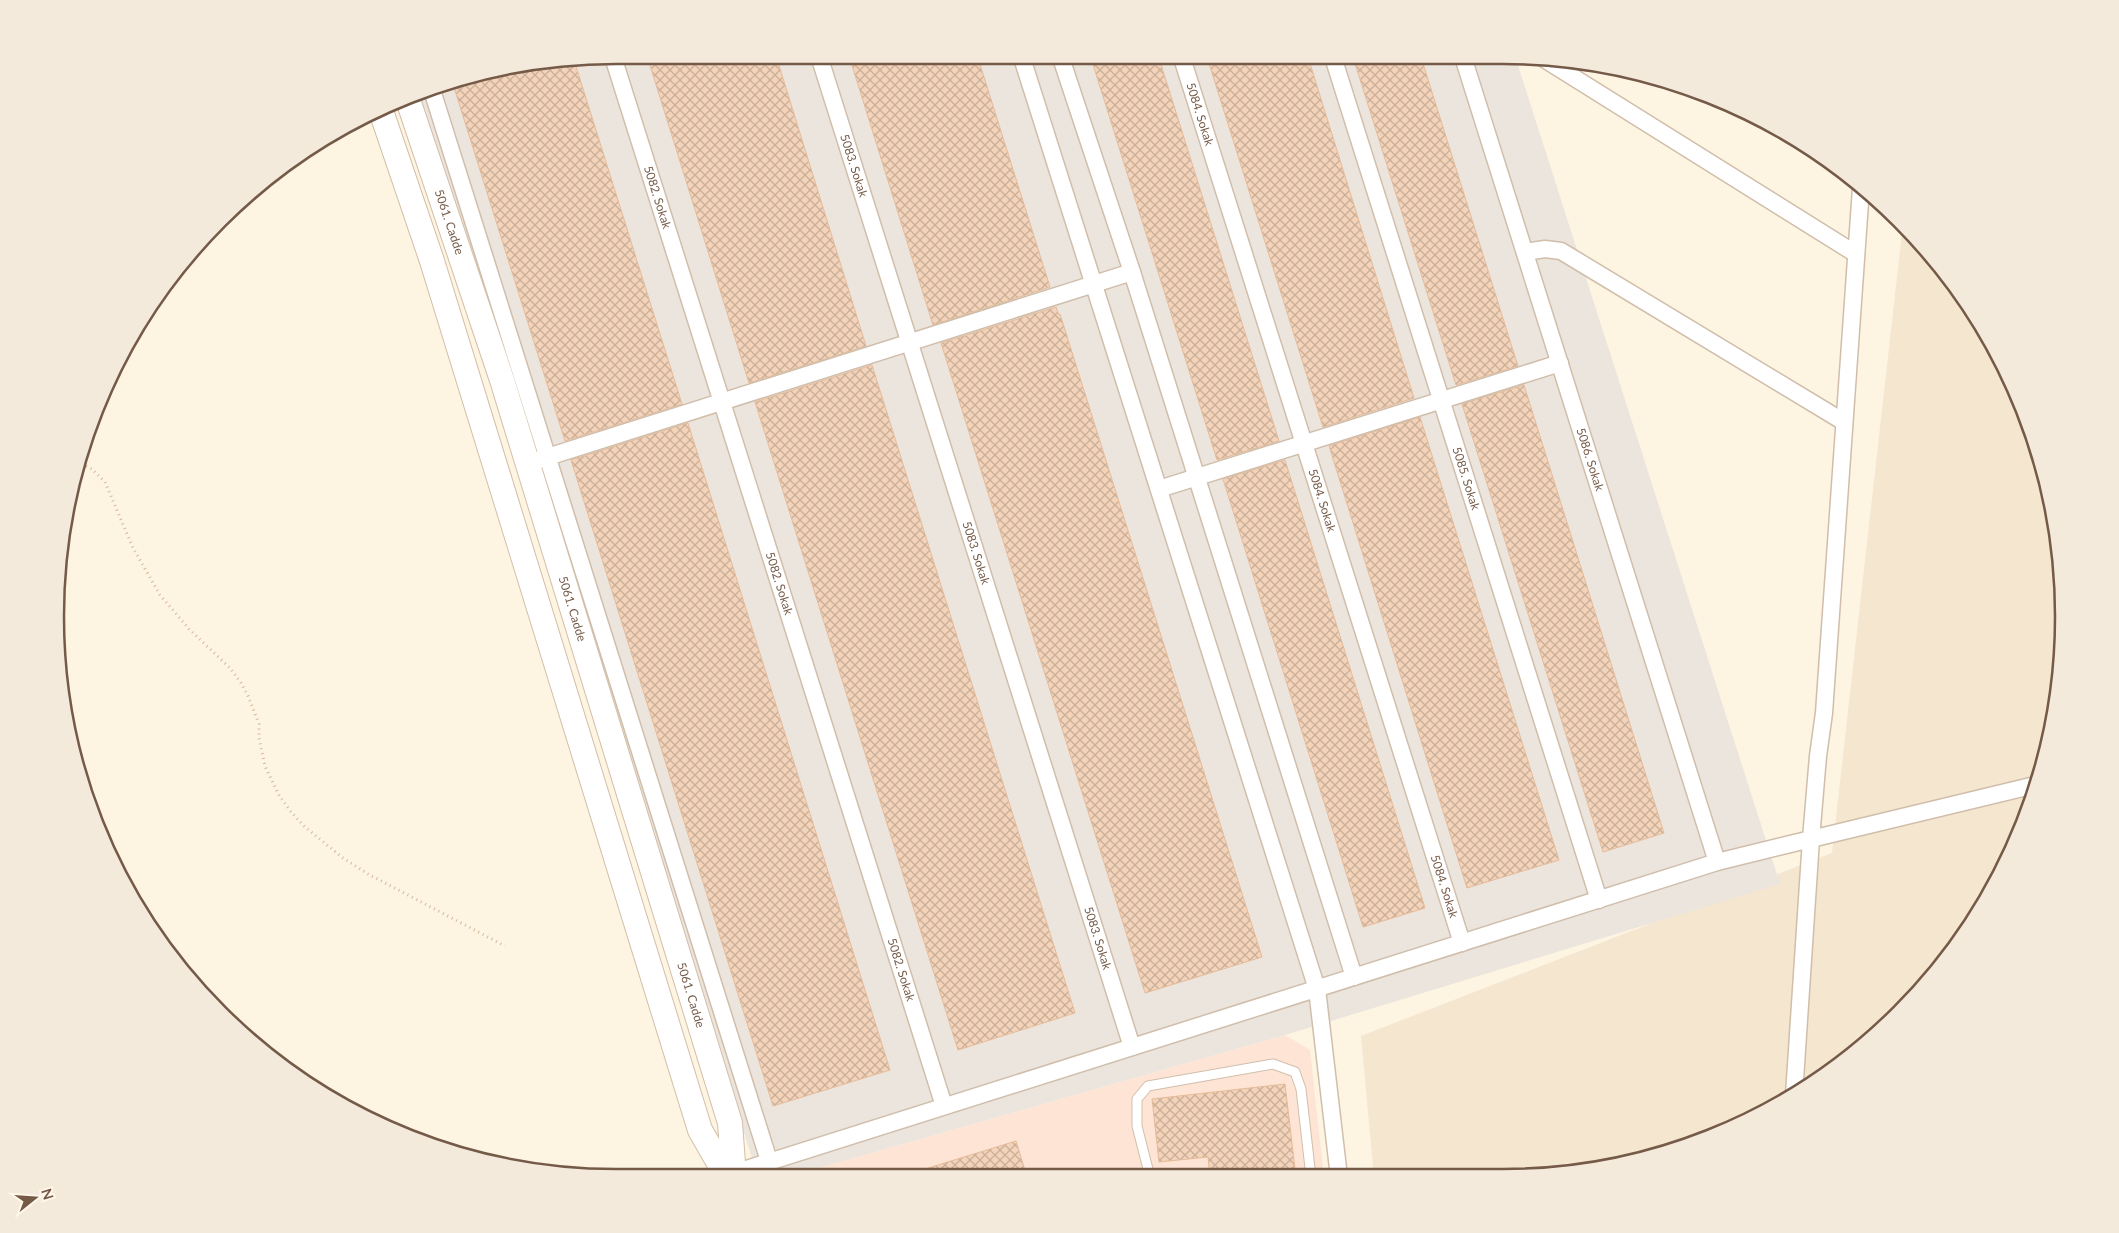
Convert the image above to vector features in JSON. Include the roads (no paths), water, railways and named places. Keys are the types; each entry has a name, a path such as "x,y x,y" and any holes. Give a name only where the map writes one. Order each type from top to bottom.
{"street":[{"name":"5082. Sokak","path":"615,64 944,1106"},
{"name":"5083. Sokak","path":"822,64 1132,1047"},
{"path":"1024,64 1317,989 1338,1169"},
{"path":"1063,64 1132,272 1354,977"},
{"name":"5084. Sokak","path":"1184,64 1462,943"},
{"name":"5085. Sokak","path":"1335,64 1599,900"},
{"name":"5086. Sokak","path":"1466,64 1717,862"},
{"path":"1558,67 1856,254"},
{"path":"433,95 538,460 769,1161"},
{"name":"5061. Cadde","path":"409,104 502,380 538,460 730,1123 732,1169"},
{"path":"383,116 432,261 700,1130 728,1169"},
{"path":"1795,1085 1811,839 1824,712 1860,196"},
{"path":"1525,252 1545,249 1561,251 1844,422"},
{"path":"538,460 1132,272"},
{"path":"1159,489 1560,362"},
{"path":"748,1169 1717,862 2028,786"}],"lane":[{"path":"1148,1169 1137,1126 1137,1099 1148,1086 1273,1064 1295,1072 1301,1089 1310,1169"}]}
